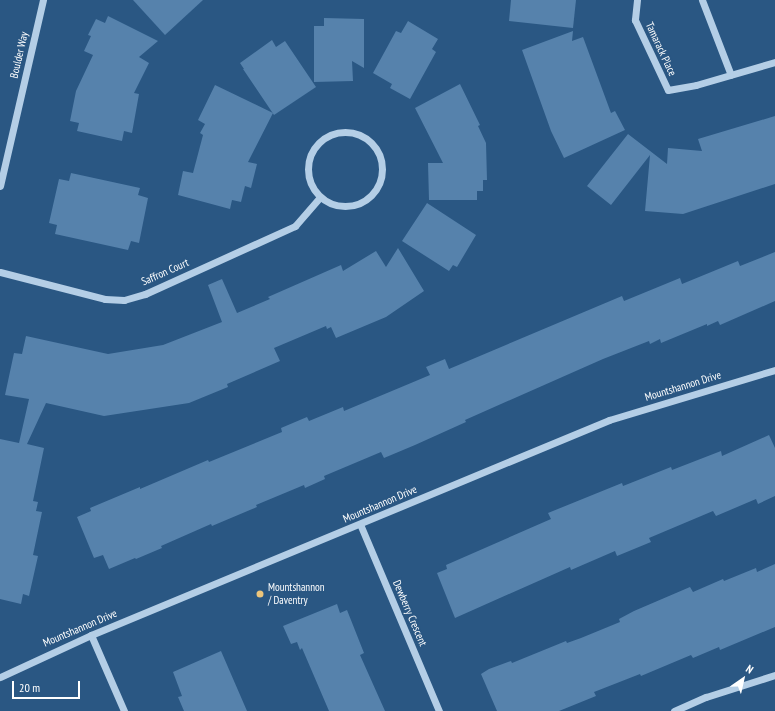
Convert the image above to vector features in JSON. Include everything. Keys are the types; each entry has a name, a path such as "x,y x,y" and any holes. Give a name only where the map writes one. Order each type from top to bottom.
{"street":[{"name":"Boulder Way","path":"0,186 43,0"},
{"name":"Tamarack Place","path":"637,0 635,20 668,90 696,85 775,62"},
{"path":"702,0 731,75"},
{"path":"338,132 350,132 362,136 372,143 379,154 382,166 381,179 372,195 356,205 343,206 330,204 320,197 310,182 307,165 310,153 317,144 326,136 338,132"},
{"name":"Saffron Court","path":"0,272 104,299 124,300 145,294 294,226 320,197"},
{"name":"Mountshannon Drive","path":"0,677 91,635 609,420 775,370"},
{"name":"Dewberry Crescent","path":"360,524 439,711"},
{"path":"91,635 124,711"},
{"path":"674,711 706,697 775,675"}],"building":[{"path":"133,0 203,0 165,35"},
{"path":"511,0 576,0 573,28 509,21"},
{"path":"108,16 158,41 139,57 149,63 134,93 139,94 132,133 124,131 122,141 77,131 79,123 70,121 76,91 93,55 84,51 91,36 88,35 96,19 105,23"},
{"path":"324,18 364,19 364,68 352,61 353,81 314,82 314,26 324,26"},
{"path":"408,21 438,39 432,49 436,52 410,99 390,88 392,84 373,73 396,31 401,33"},
{"path":"573,31 572,41 583,37 611,113 615,111 625,130 564,158 551,131 522,50"},
{"path":"272,40 276,47 285,41 316,87 274,115 240,63"},
{"path":"460,84 480,125 478,126 486,143 487,180 483,180 483,191 477,191 477,200 429,200 428,163 443,163 415,108"},
{"path":"215,85 273,113 248,162 257,164 251,188 245,186 241,202 232,200 230,209 178,195 183,171 193,173 203,135 200,133 205,124 198,120"},
{"path":"775,116 775,184 683,214 645,211 650,155 611,205 587,186 628,134 667,164 668,148 702,151 698,139"},
{"path":"71,173 140,188 138,195 148,198 139,243 131,241 128,250 55,234 57,225 49,223 59,179 69,181"},
{"path":"427,203 476,235 457,267 453,265 449,271 402,241"},
{"path":"398,248 424,291 386,317 336,338 331,327 327,329 326,326 274,348 280,361 227,384 228,387 189,403 104,416 46,403 27,444 44,448 33,501 38,502 36,511 42,512 33,555 38,556 29,596 23,594 21,604 0,599 0,439 19,443 29,399 5,395 14,353 22,354 26,336 108,354 163,345 222,322 208,285 222,279 237,313 270,299 268,297 341,265 343,271 376,251 386,267"},
{"path":"775,252 775,301 720,325 718,321 707,326 707,324 661,343 660,339 650,344 649,341 603,359 465,420 466,422 415,445 384,458 381,452 324,476 325,479 305,488 304,485 256,505 257,507 212,526 211,524 161,546 162,548 136,559 135,558 109,569 103,555 94,558 77,517 91,511 90,508 140,487 140,489 208,460 209,462 282,432 281,428 307,417 309,421 343,407 344,411 430,375 426,367 445,359 449,369 622,296 624,301 680,278 682,284 738,261 740,266"},
{"path":"769,435 775,448 775,496 758,504 756,499 716,516 713,511 649,538 651,542 617,556 615,551 571,570 570,567 455,618 437,573 447,569 446,565 551,519 548,513 622,483 623,486 671,467 672,470 721,451 722,456"},
{"path":"775,564 775,627 720,650 719,647 693,658 691,655 641,676 640,674 594,692 596,696 559,711 497,711 481,674 489,669 511,661 512,663 566,641 567,643 581,638 620,622 619,619 634,611 690,587 693,592 723,579 724,581 756,568 757,572"},
{"path":"337,604 340,613 347,610 364,653 360,655 385,711 329,711 302,648 300,650 297,642 291,644 283,626"},
{"path":"221,651 247,711 184,711 178,697 182,696 173,672"}],"place":[{"name":"Mountshannon / Daventry","path":"260,594"}]}
